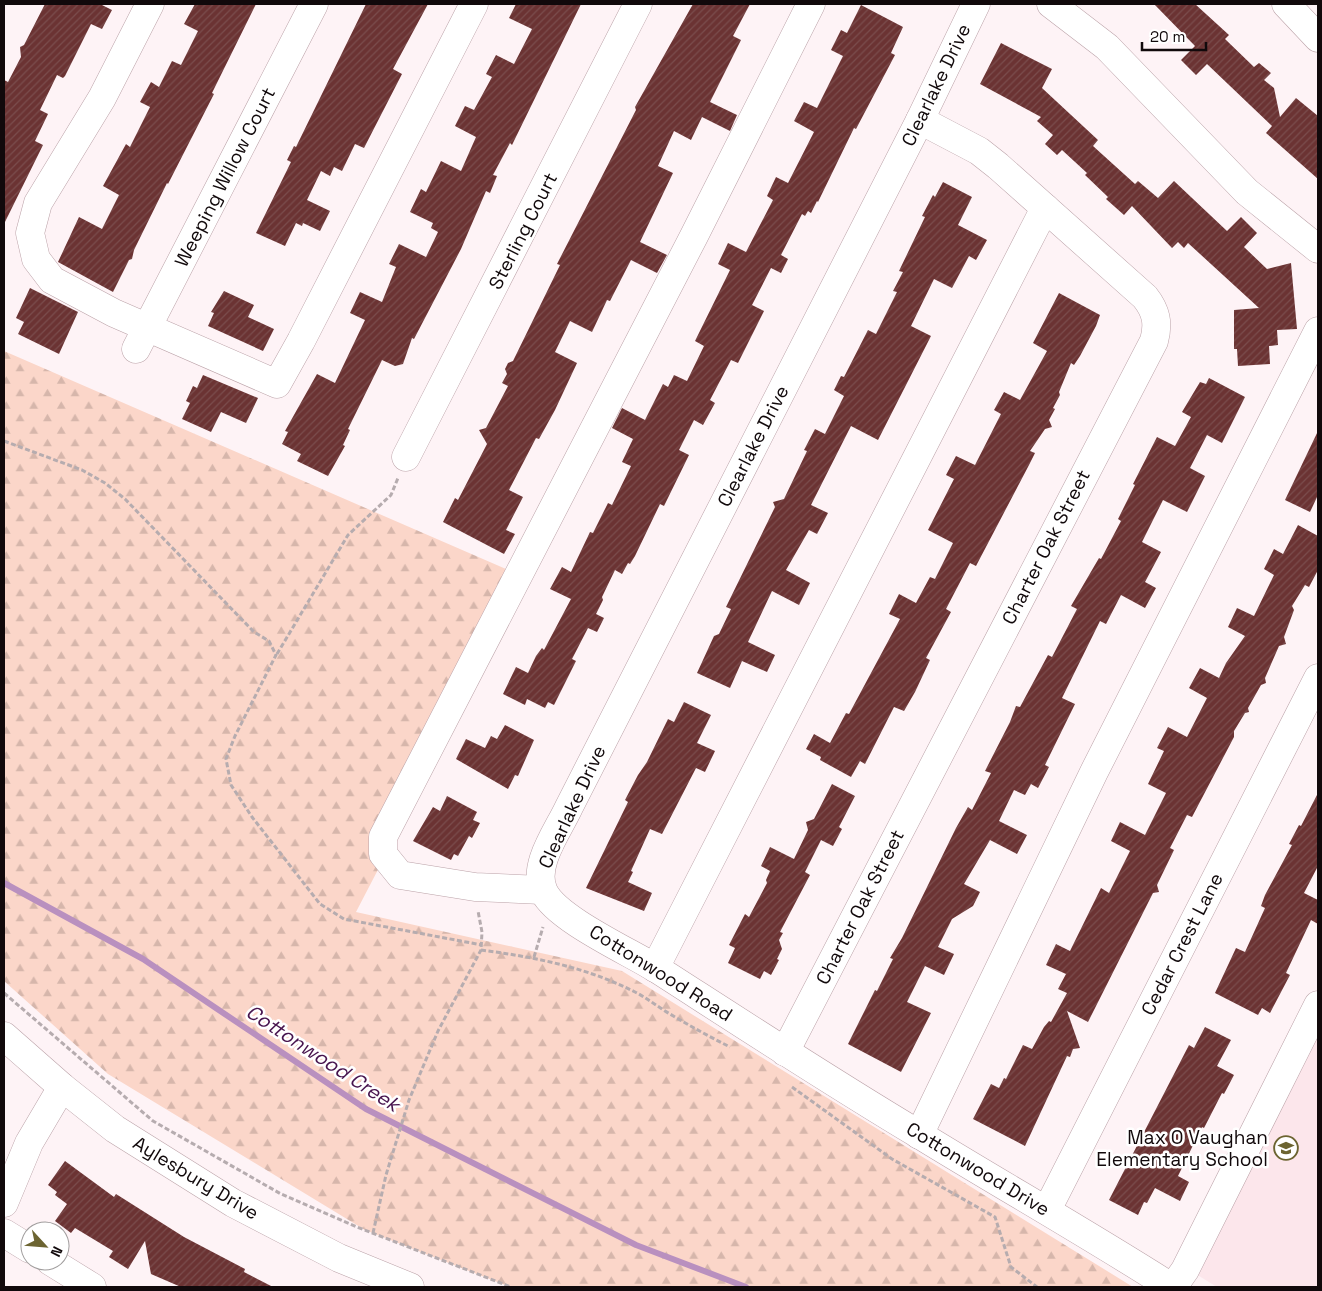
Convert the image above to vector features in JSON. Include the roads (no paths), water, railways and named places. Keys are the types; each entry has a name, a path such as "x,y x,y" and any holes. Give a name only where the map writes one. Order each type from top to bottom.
{"street":[{"path":"150,4 102,98 38,203 30,233 36,259 52,280 114,313 142,338 277,384 302,340 474,4"},
{"name":"Weeping Willow Court","path":"142,338 314,4"},
{"name":"Sterling Court","path":"406,457 638,4"},
{"path":"547,897 400,875 384,854 384,837 694,236 811,4"},
{"name":"Clearlake Drive","path":"547,897 540,877 541,865 920,120 976,4"},
{"path":"1051,4 1106,47 1247,192 1318,249"},
{"path":"1286,4 1318,38"},
{"name":"Charter Oak Street","path":"785,1052 1154,341 1157,329 1157,317 1145,296 979,151 920,120"},
{"path":"655,968 1045,208"},
{"path":"919,1135 1098,763 1318,331"},
{"name":"Cedar Crest Lane","path":"1047,1210 1318,678"},
{"name":"Cottonwood Road","path":"547,897 557,910 655,968 785,1052"},
{"path":"1172,1287 1185,1270 1318,1005"},
{"name":"Aylesbury Drive","path":"4,1036 62,1087 115,1129 233,1203 339,1258 410,1287"},
{"name":"Cottonwood Drive","path":"785,1052 1172,1287"},
{"path":"4,1203 29,1143 62,1087"},
{"path":"4,1234 20,1243"},
{"path":"66,1271 92,1287"}],"waterway":[{"name":"Cottonwood Creek","path":"4,883 143,959 366,1109 636,1245 746,1287"}],"place":[{"name":"Max O Vaughan Elementary School","path":"1286,1148"}]}
